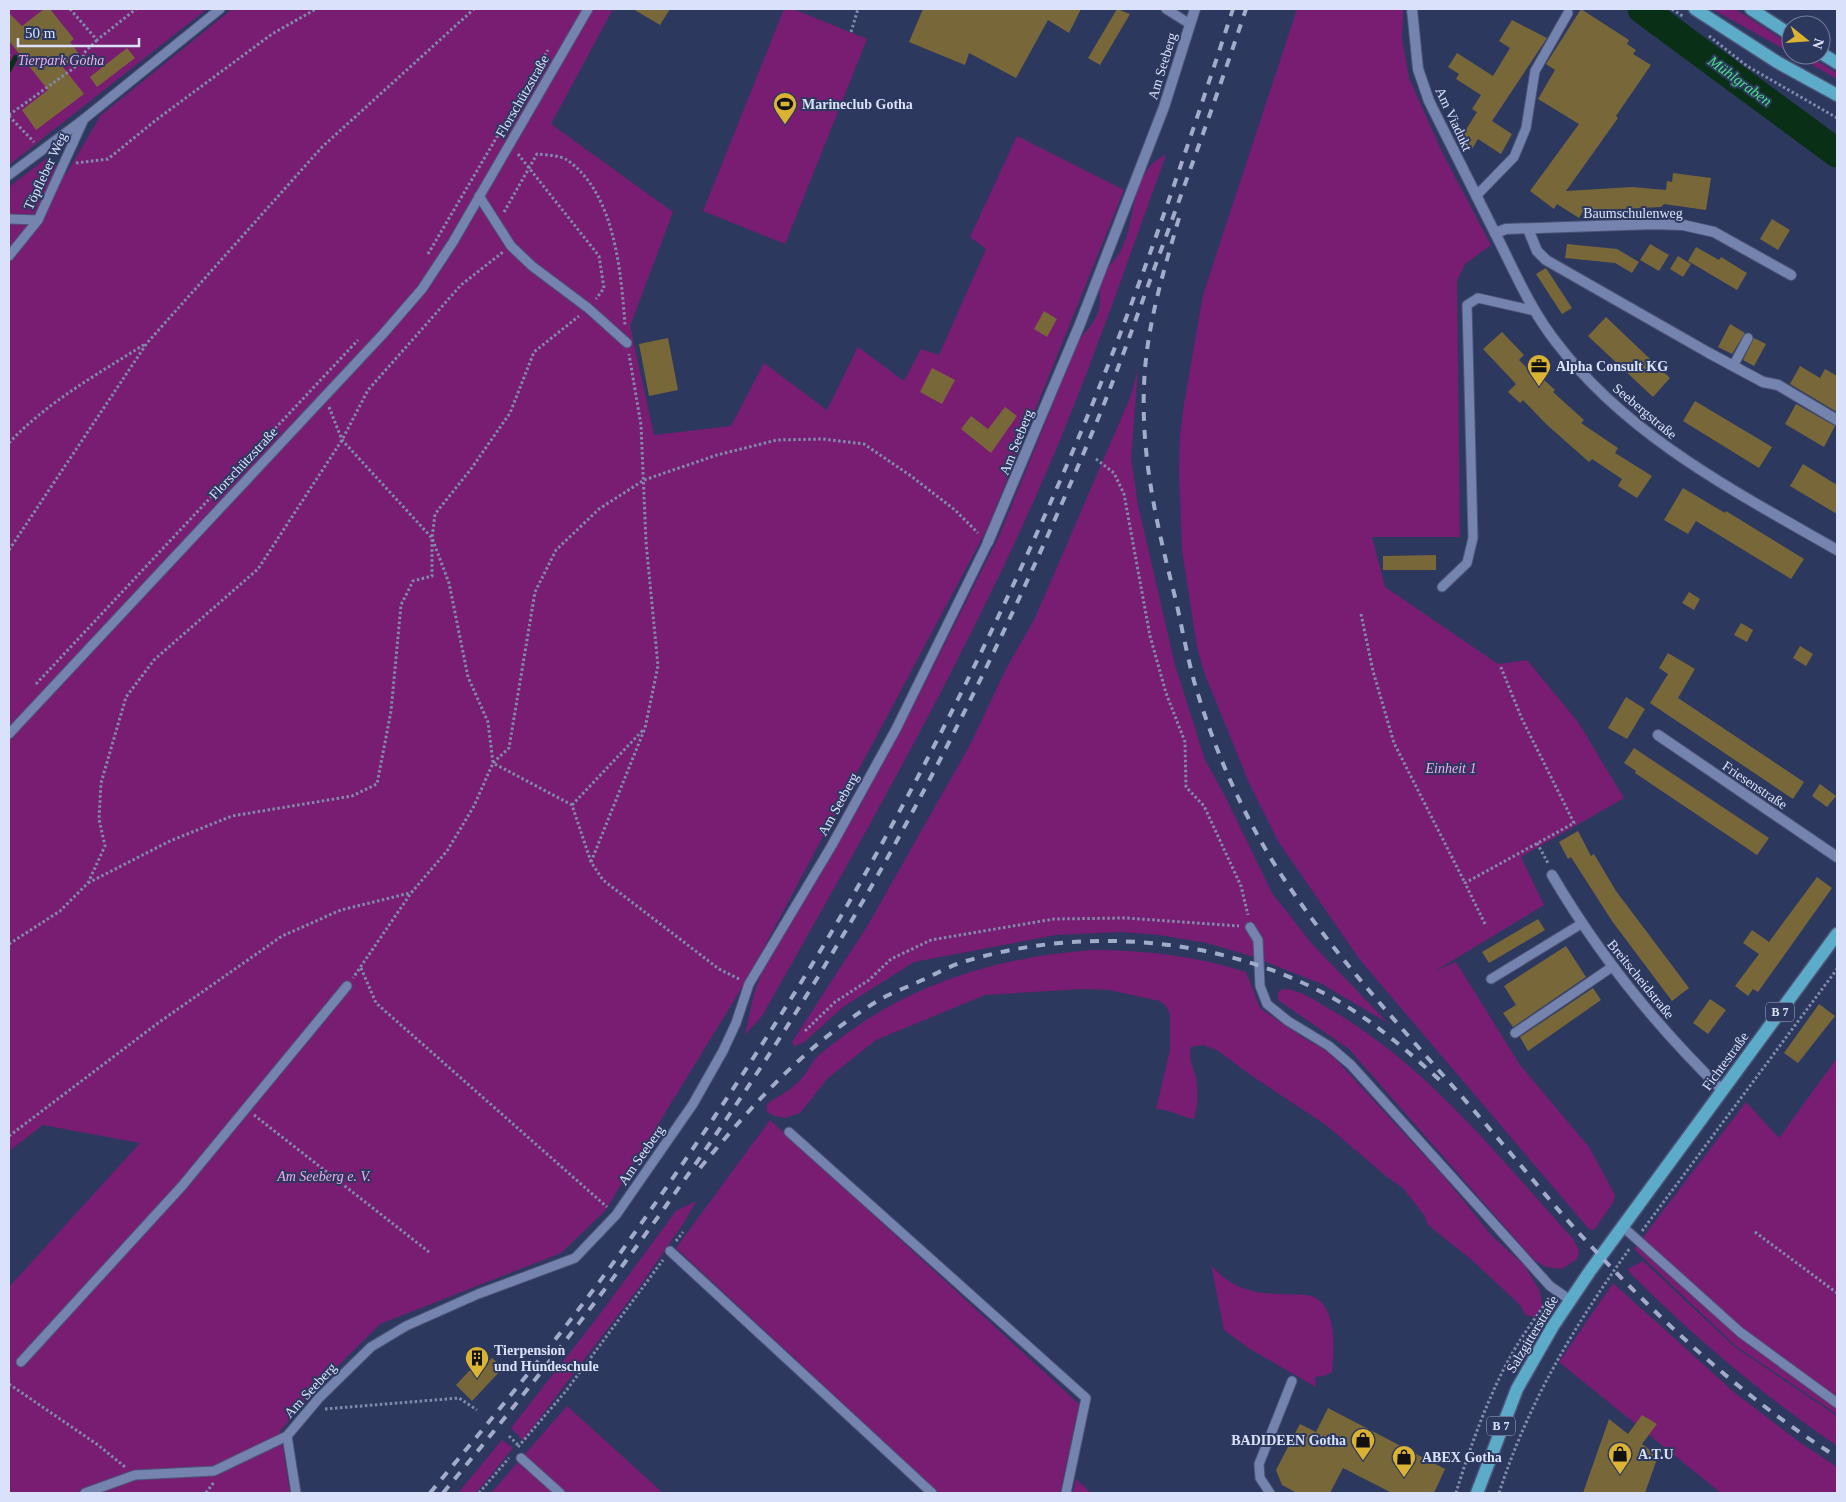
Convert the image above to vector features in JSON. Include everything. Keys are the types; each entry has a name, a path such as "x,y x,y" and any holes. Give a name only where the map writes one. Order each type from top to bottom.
{"main road":[{"path":"1695,9 1777,62 1837,96"},
{"path":"1751,9 1781,28"},
{"name":"Fichtestraße","path":"1638,1205 1837,934"},
{"name":"Salzgitterstraße","path":"1477,1493 1517,1389 1539,1347 1638,1205"}],"street":[{"name":"Am Seeberg","path":"988,542 1080,324 1164,107 1195,9"},
{"name":"Am Viadukt","path":"1412,9 1418,69 1429,101 1495,233"},
{"name":"Baumschulenweg","path":"1495,233 1506,229 1653,224 1683,225 1714,232 1791,275"},
{"path":"1528,229 1537,251 1546,260 1733,366 1763,382 1778,385 1837,420"},
{"name":"Seebergstraße","path":"1495,233 1535,311 1555,342 1608,399 1662,445 1837,550"},
{"name":"Friesenstraße","path":"1658,735 1837,857"},
{"name":"Breitscheidstraße","path":"1552,875 1581,924 1612,967 1655,1019 1722,1090"}],"lane":[{"name":"Töpfleber Weg","path":"9,175 84,119 220,9"},
{"name":"Florschützstraße","path":"9,734 383,334 422,289 479,196 588,9"},
{"path":"1166,9 1190,24"},
{"path":"1476,196 1514,157 1526,128 1536,71 1568,13"},
{"name":"Töpfleber Weg","path":"9,256 38,220 84,119"},
{"path":"479,196 511,246 532,266 588,308 627,343"},
{"path":"9,219 38,220"},
{"path":"1442,586 1467,563 1473,538 1467,305 1478,298 1535,311"},
{"path":"1733,366 1748,338"},
{"name":"Am Seeberg","path":"287,1436 307,1411 370,1348 406,1326 478,1294 575,1258 616,1215 693,1104 723,1052 736,1023 748,984 832,845 896,729 988,542"},
{"path":"1491,979 1581,924"},
{"path":"1250,927 1258,940 1260,986 1267,1004 1288,1021 1329,1046 1351,1065 1555,1289 1570,1300"},
{"path":"1515,1033 1612,967"},
{"path":"21,1362 182,1186 347,986"},
{"path":"789,1132 1086,1398 1066,1493"},
{"path":"1622,1226 1740,1332 1837,1403"},
{"path":"670,1251 932,1493"},
{"path":"1270,1493 1260,1478 1258,1464 1292,1381"},
{"path":"85,1493 136,1475 214,1471 287,1436 296,1493"},
{"path":"521,1458 560,1493"}],"path":[{"path":"70,9 98,40"},
{"path":"41,150 9,115 82,62 84,53 136,9"},
{"path":"64,164 108,159 156,120 272,34 316,9"},
{"path":"9,550 147,343 322,148 474,9"},
{"path":"851,32 858,9"},
{"path":"1672,9 1687,20"},
{"path":"1702,32 1747,66 1837,118"},
{"path":"426,258 552,43"},
{"path":"9,944 60,911 88,883 170,841 232,816 352,796 376,784 391,711 401,605 413,581 432,576 432,538 435,514 472,469 510,413 534,352 588,308 604,288 599,256 510,143"},
{"path":"497,224 537,154 566,159 592,186 611,226 622,289 627,343 641,425 646,542 658,666 645,728 591,862"},
{"path":"88,883 105,846 100,819 101,783 126,697 154,660 258,569 342,440 368,390 461,285 511,246"},
{"path":"29,692 360,338"},
{"path":"9,443 19,432 67,394 147,343"},
{"path":"325,394 342,440 432,538 449,583 468,677 488,722 493,763"},
{"path":"347,986 411,893 447,851 474,806 493,763 509,748 535,592 556,550 599,509 644,480 717,455 777,440 823,439 864,444 911,476 988,542"},
{"path":"805,1031 835,1002 868,980 891,958 931,940 1054,919 1126,918 1250,927 1241,886 1204,806 1186,787 1185,742 1166,693 1150,636 1124,494 1114,473 1096,459"},
{"path":"1361,614 1373,671 1394,743 1485,924"},
{"path":"1465,883 1574,823 1522,719 1500,665"},
{"path":"572,805 645,728"},
{"path":"493,763 572,805 591,862 604,880 719,969 748,984"},
{"path":"1538,843 1552,875"},
{"path":"9,1136 158,1023 282,936 341,910 411,893"},
{"path":"360,968 376,1003 616,1215"},
{"path":"1500,1493 1525,1421 1548,1373 1574,1328 1636,1239 1837,969"},
{"path":"246,1109 429,1252"},
{"path":"479,1493 566,1391 683,1232"},
{"path":"1755,1232 1837,1292"},
{"path":"1456,1493 1474,1441 1501,1376 1513,1352 1555,1289"},
{"path":"9,1384 98,1445 136,1475"},
{"path":"307,1411 459,1398 477,1410"}],"green space":[{"name":"Tierpark Gotha","path":"9,9 207,9 9,165"},
{"name":"Am Seeberg e. V.","path":"232,9 613,9 551,124 673,212 630,326 654,435 731,426 764,363 827,410 858,347 904,381 921,349 939,355 986,249 970,237 1017,136 1124,190 987,529 746,981 605,1211 561,1253 380,1324 331,1373 280,1431 290,1493 9,1493 9,1287 140,1143 43,1125 9,1151 9,187 48,157 66,174 101,115"},
{"name":"Marineclub Gotha","path":"784,9 793,9 867,39 785,244 703,211"},
{"name":"Einheit 1","path":"1297,9 1403,9 1402,39 1409,78 1442,152 1491,245 1465,264 1457,281 1460,537 1372,537 1385,587 1498,664 1527,660 1578,722 1624,798 1521,857 1544,905 1435,971 1456,962 1520,1065 1589,1147 1615,1195 1613,1203 1594,1230 1589,1229 1360,960 1278,841 1249,783 1204,672 1197,647 1182,551 1179,471 1180,435 1184,404 1203,295"},
{"path":"1712,9 1735,9 1781,39 1781,47"},
{"path":"1812,65 1824,65 1837,73 1837,79"},
{"path":"1166,155 1078,394 1046,473 982,612 874,816 762,1016 745,1035 754,993 765,964 860,806 915,703 1000,534 1079,340 1099,311 1101,280 1105,271 1120,252 1125,240 1140,185 1146,172 1154,162"},
{"path":"1138,370 1131,458 1138,505 1175,665 1205,760 1224,794 1272,893 1312,944 1388,1023 1322,984 1251,956 1207,943 1159,935 1121,932 1056,935 914,962 843,1007 803,1043 794,1046 792,1042 868,925 970,745 1006,669 1035,618 1130,398"},
{"path":"1093,950 1132,951 1170,955 1227,966 1246,972 1260,1008 1302,1037 1329,1052 1445,1178 1492,1236 1524,1265 1540,1291 1542,1306 1534,1317 1525,1315 1521,1306 1473,1261 1428,1225 1424,1215 1403,1188 1326,1125 1252,1076 1217,1050 1203,1045 1191,1047 1190,1058 1197,1088 1197,1104 1194,1119 1166,1110 1156,1109 1170,1050 1170,1014 1166,1006 1160,1001 1109,990 1082,989 985,995 876,1040 828,1078 800,1113 785,1118 767,1112 767,1104 798,1082 823,1051 876,1014 905,998 934,985 996,965 1060,953"},
{"path":"1283,989 1289,989 1306,996 1364,1031 1429,1084 1488,1144 1573,1239 1579,1250 1577,1259 1562,1269 1546,1267 1534,1260 1349,1049 1278,1000 1278,992"},
{"path":"1837,1058 1837,1414 1737,1347 1634,1249 1746,1102 1779,1138"},
{"path":"770,1120 1079,1404 1060,1493 939,1493 676,1248"},
{"path":"696,1201 685,1221 640,1286 523,1440 511,1428 600,1314 676,1211"},
{"path":"1643,1261 1736,1348 1837,1416 1837,1446 1730,1365 1655,1298 1628,1269"},
{"path":"1211,1265 1222,1276 1233,1283 1255,1292 1307,1295 1317,1299 1329,1315 1332,1326 1332,1372 1324,1376 1315,1377 1316,1387 1250,1349 1224,1330"},
{"path":"1613,1283 1735,1393 1798,1441 1837,1467 1837,1493 1721,1493 1559,1362"},
{"path":"567,1406 663,1493 491,1493"},
{"path":"502,1440 513,1448 476,1493 458,1493"},
{"path":"1076,1479 1091,1493 1073,1493"}],"building":[{"path":"44,9 50,9 74,39 70,42 79,54 63,67 84,94 36,130 22,110 48,90 9,41 9,13 22,26"},
{"path":"633,9 670,9 660,25"},
{"path":"923,9 1081,9 1069,33 1048,20 1016,78 969,53 965,65 909,42"},
{"path":"1117,9 1130,14 1100,65 1088,58"},
{"path":"1581,9 1629,40 1627,44 1636,50 1633,54 1651,65 1616,116 1618,118 1566,191 1632,187 1666,190 1667,181 1672,182 1673,173 1711,178 1706,210 1664,204 1661,207 1583,211 1579,218 1557,204 1554,209 1530,191 1579,124 1538,99 1555,70 1546,64"},
{"path":"1512,20 1547,38 1492,121 1512,134 1501,154 1478,139 1472,149 1459,141 1477,112 1472,109 1481,95 1456,79 1459,74 1448,67 1457,53 1493,76 1510,48 1499,41"},
{"path":"127,48 135,58 97,87 90,77"},
{"path":"1772,219 1790,230 1778,250 1760,239"},
{"path":"1567,244 1617,249 1639,262 1632,273 1615,263 1565,258"},
{"path":"1650,244 1669,255 1659,271 1640,260"},
{"path":"1696,247 1719,260 1721,257 1747,273 1737,290 1688,261"},
{"path":"1678,256 1691,264 1683,277 1670,269"},
{"path":"1546,268 1572,308 1562,314 1536,274"},
{"path":"1044,311 1057,319 1047,337 1034,329"},
{"path":"1606,317 1670,378 1653,397 1588,336"},
{"path":"1730,324 1745,333 1732,354 1718,347"},
{"path":"1502,332 1524,355 1519,360 1541,382 1543,379 1555,390 1553,392 1584,420 1581,423 1618,448 1615,453 1652,476 1637,498 1618,486 1622,479 1592,459 1589,462 1546,424 1523,400 1520,403 1508,392 1516,384 1483,349"},
{"path":"668,338 678,390 649,396 639,344"},
{"path":"1754,338 1766,344 1754,366 1743,360"},
{"path":"1800,366 1820,378 1825,369 1837,376 1837,412 1790,384"},
{"path":"932,368 955,380 942,404 920,392"},
{"path":"1695,401 1772,447 1759,468 1683,421"},
{"path":"1796,404 1835,426 1824,447 1785,424"},
{"path":"1005,407 1017,416 991,453 961,429 971,416 988,429"},
{"path":"1803,464 1837,485 1837,514 1790,486"},
{"path":"1683,488 1725,513 1726,511 1804,559 1791,579 1696,521 1688,534 1664,520"},
{"path":"1436,555 1436,570 1383,570 1383,556"},
{"path":"1689,592 1700,599 1694,610 1682,603"},
{"path":"1741,623 1753,630 1747,642 1734,635"},
{"path":"1800,646 1813,654 1806,666 1793,658"},
{"path":"1668,653 1695,669 1678,698 1804,782 1793,799 1650,703 1668,674 1659,668"},
{"path":"1626,697 1645,709 1627,739 1608,728"},
{"path":"1634,748 1769,838 1757,855 1635,773 1636,771 1624,763"},
{"path":"1820,784 1836,796 1827,807 1812,796"},
{"path":"1578,831 1591,856 1594,854 1616,891 1689,988 1672,1001 1612,921 1571,857 1568,859 1559,842"},
{"path":"1817,877 1832,888 1758,992 1753,989 1748,996 1735,986 1759,954 1743,943 1752,930 1769,942"},
{"path":"1538,919 1545,930 1489,963 1482,952"},
{"path":"1566,946 1586,977 1513,1027 1503,1013 1516,1005 1504,986"},
{"path":"1593,988 1601,1000 1528,1051 1520,1037"},
{"path":"1710,999 1726,1010 1708,1034 1693,1023"},
{"path":"1819,1004 1835,1016 1798,1063 1784,1053"},
{"name":"Tierpension und Hundeschule","path":"492,1358 503,1368 472,1401 456,1385 471,1369 476,1374"},
{"path":"1328,1408 1445,1469 1434,1493 1392,1493 1343,1468 1330,1493 1297,1493 1282,1485 1276,1470 1300,1424 1316,1432"},
{"name":"A.T.U","path":"1642,1415 1657,1424 1642,1444 1658,1456 1645,1493 1583,1493 1609,1419 1628,1434"}],"waterway":[{"name":"Mühlgraben","path":"1642,9 1837,153"},
{"path":"9,70 16,57"}],"railway":[{"path":"430,1493 558,1335 607,1271 666,1188 767,1037 831,933 891,827 943,729 992,629 1039,529 1083,427 1124,324 1180,167 1233,9"},
{"path":"443,1493 569,1337 688,1175 799,1008 851,922 900,835 953,735 1003,633 1095,426 1122,358 1246,9"},
{"path":"1179,218 1156,301 1148,343 1144,386 1145,441 1157,521 1194,681 1222,761 1245,812 1288,885 1336,950 1577,1231 1636,1293 1732,1381 1766,1408 1837,1457"},
{"path":"700,1168 782,1076 852,1017 879,1000 966,961 1012,950 1060,943 1108,941 1156,944 1203,951 1250,963 1295,979 1338,1001 1366,1019 1393,1039 1443,1083"}],"place":[{"name":"Marineclub Gotha","path":"785,125"},
{"name":"Alpha Consult KG","path":"1539,387"},
{"name":"Tierpension und Hundeschule","path":"477,1379"},
{"name":"BADIDEEN Gotha","path":"1363,1461"},
{"name":"A.T.U","path":"1620,1475"},
{"name":"ABEX Gotha","path":"1404,1478"}]}
